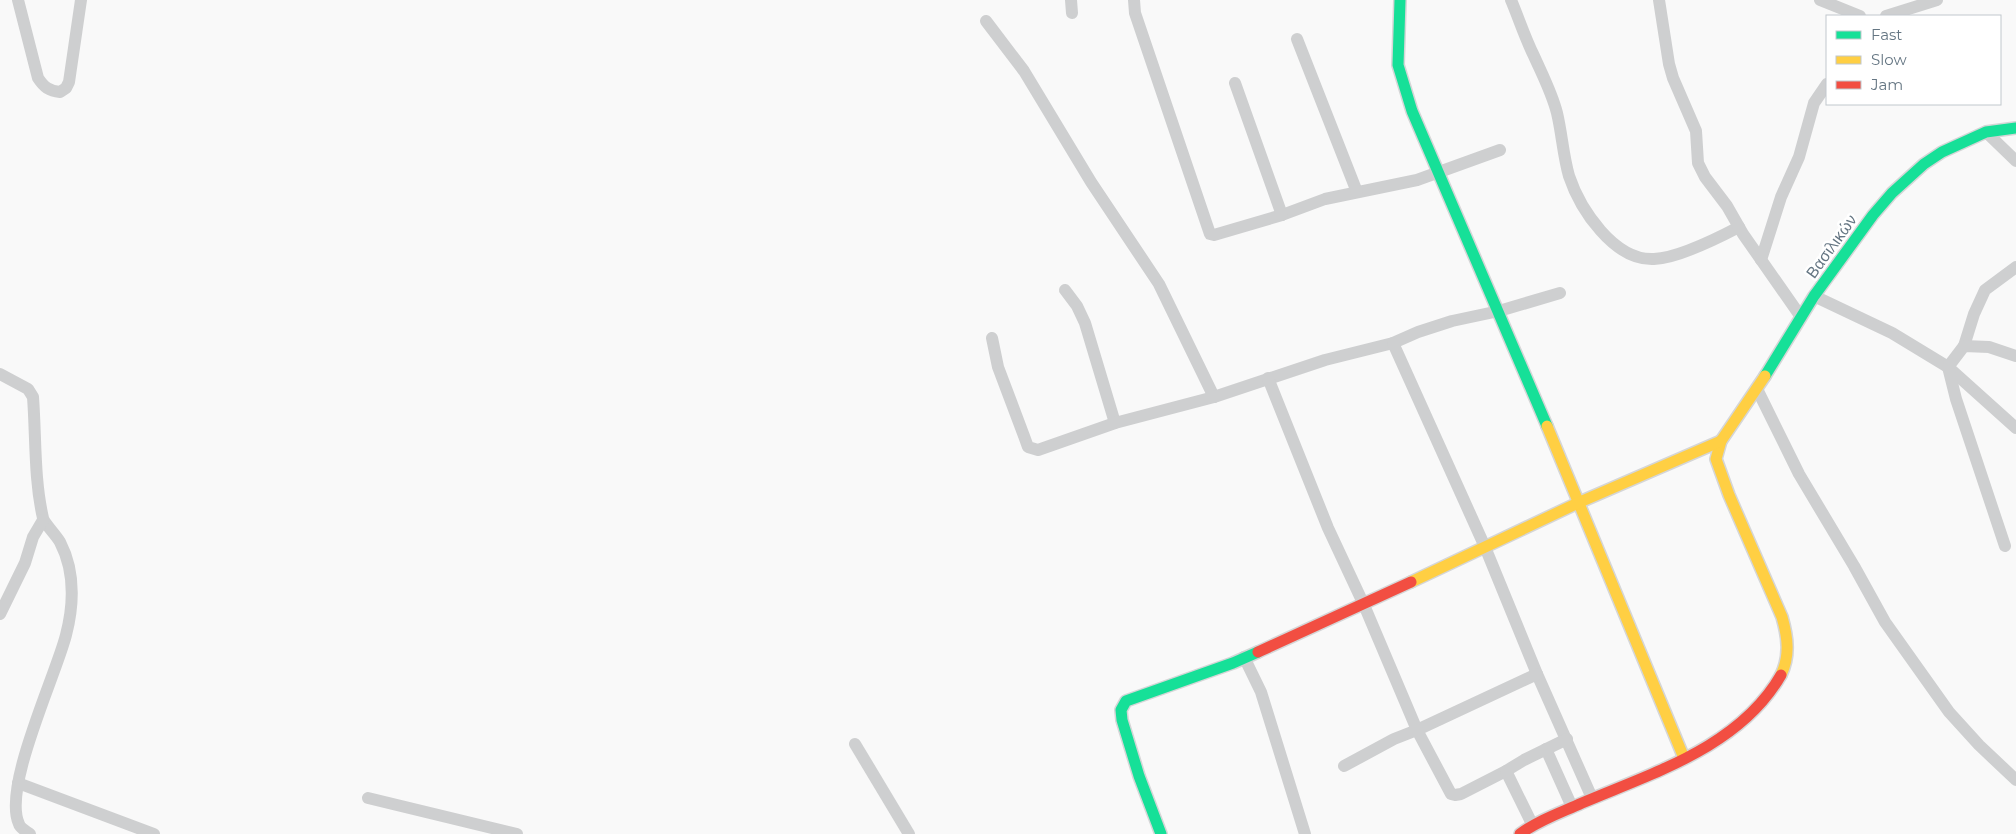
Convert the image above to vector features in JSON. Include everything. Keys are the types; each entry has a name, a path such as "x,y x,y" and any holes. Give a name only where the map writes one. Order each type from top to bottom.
{"street":[{"path":"18,0 38,78 43,86 60,92 66,88 69,82 81,0"},
{"path":"1071,0 1072,13"},
{"path":"1134,0 1136,13 1207,230 1210,234 1214,235 1282,215 1324,199 1417,180 1500,150"},
{"path":"1400,0 1397,52 1401,80 1437,172 1499,310 1580,502 1684,758"},
{"path":"1511,0 1557,112 1564,156 1570,178 1580,203 1602,234 1614,244 1635,255 1654,259 1711,242 1739,227"},
{"path":"1659,0 1669,64 1673,78 1696,131 1698,163 1705,177 1727,206 1739,227 1801,317"},
{"path":"1820,0 1858,15"},
{"path":"1889,15 1937,0"},
{"path":"986,21 1024,71 1091,182 1160,284 1214,397"},
{"path":"1297,39 1357,192"},
{"path":"1235,83 1282,215"},
{"path":"1761,260 1781,197 1799,157 1814,103 1826,85"},
{"name":"Βασιλικών","path":"1721,441 1757,389 1814,296 1873,215 1907,178 1942,152 1986,132 2016,128"},
{"path":"1986,132 2016,161"},
{"path":"1948,367 1964,346 1974,314 1985,290 2016,267"},
{"path":"1065,290 1077,306 1085,323 1115,423"},
{"path":"992,338 998,368 1028,447 1038,450 1115,423 1214,397 1325,360 1393,343 1418,332 1452,321 1560,293"},
{"path":"1814,296 1892,333 1948,367 2016,428"},
{"path":"1393,343 1485,547 1537,674 1568,739 1592,798"},
{"path":"1964,346 1989,347 2016,356"},
{"path":"1948,367 1956,399 2005,546"},
{"path":"0,374 28,389 33,397 36,452 44,520 54,531 62,548 69,567 72,588 66,637 34,724 18,783 16,829 30,834"},
{"path":"1268,378 1328,528 1364,604 1417,730 1450,794 1462,794 1568,739"},
{"path":"1757,389 1799,474 1886,622 1949,712 1979,745 2016,780"},
{"path":"1160,834 1139,776 1122,720 1121,710 1126,701 1233,663 1364,604 1580,502 1721,441"},
{"path":"1520,834 1572,807 1684,758 1732,731 1750,716 1779,679 1787,661 1788,644 1777,602 1718,468 1716,459 1721,441"},
{"path":"0,614 25,563 34,537 44,520"},
{"path":"1244,657 1261,692 1305,834"},
{"path":"1344,766 1394,739 1537,674"},
{"path":"855,744 909,834"},
{"path":"1546,749 1572,807"},
{"path":"1506,771 1533,826"},
{"path":"18,783 154,834"},
{"path":"368,798 517,834"}],"traffic: fast":[{"path":"1400,0 1398,65 1412,111 1547,426"},
{"path":"1765,376 1814,296 1873,215 1892,193 1924,164 1942,152 1986,132 2016,128"},
{"path":"1161,834 1139,776 1122,720 1121,710 1126,701 1233,663 1258,652"}],"traffic: slow":[{"path":"1765,376 1721,441 1716,459 1729,495 1782,617 1786,632 1787,654 1781,675"},
{"path":"1547,426 1684,758"},
{"path":"1411,582 1580,502 1721,441"}],"traffic: jam":[{"path":"1258,652 1411,582"},
{"path":"1520,834 1550,817 1692,755 1742,721 1764,700 1781,675"}]}
